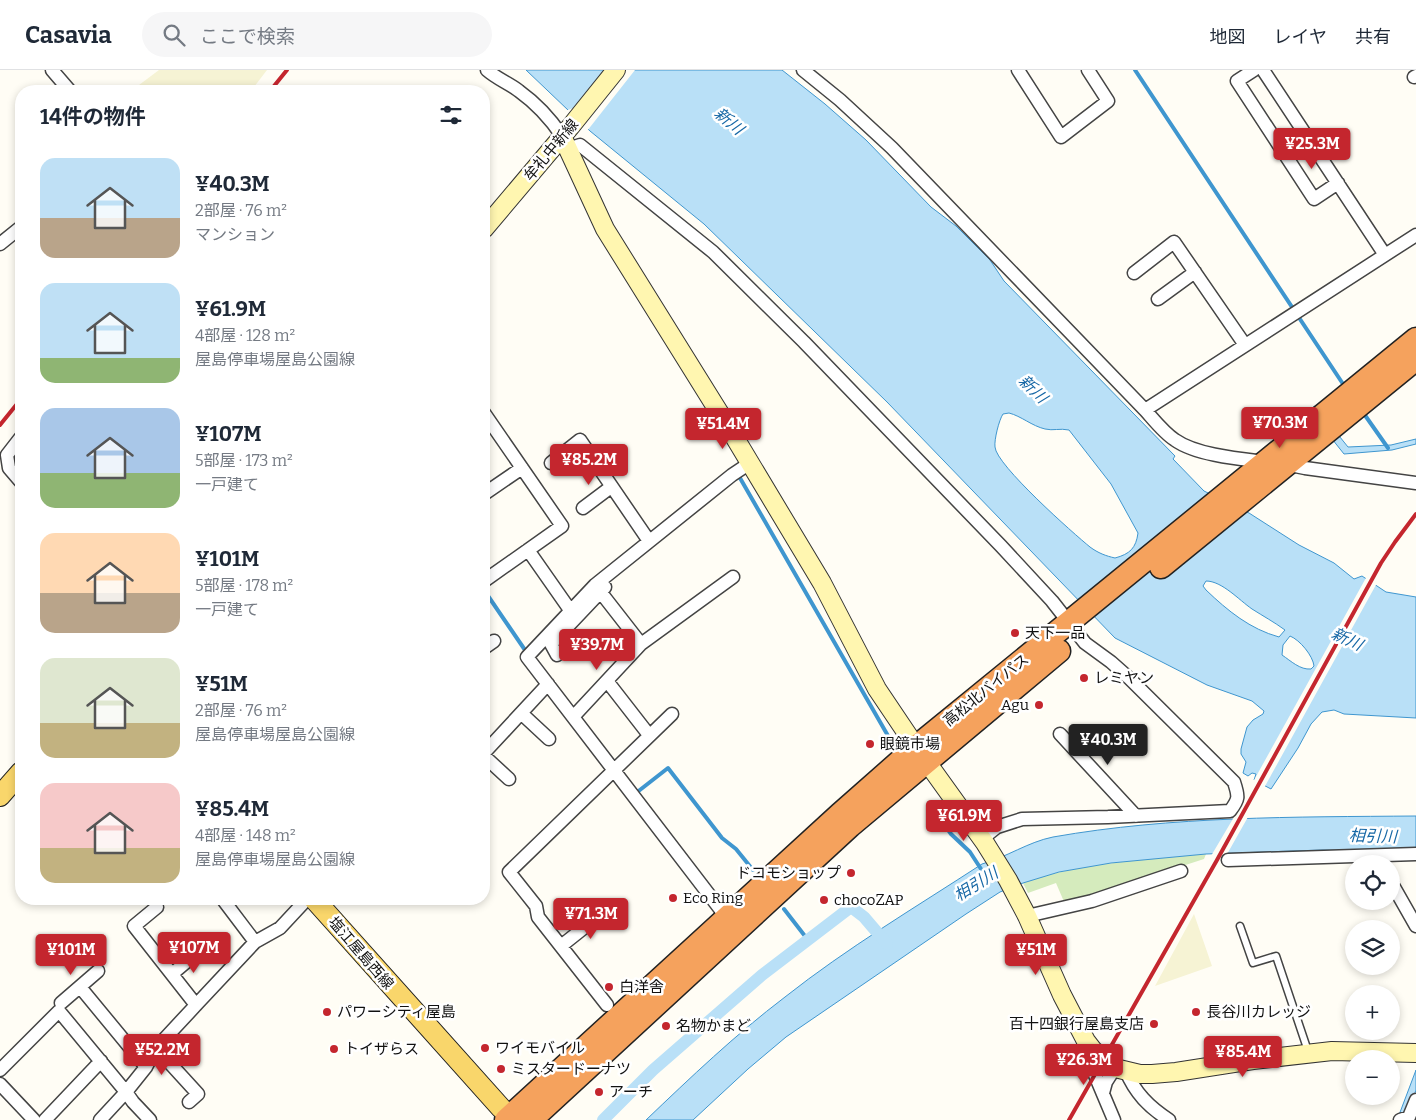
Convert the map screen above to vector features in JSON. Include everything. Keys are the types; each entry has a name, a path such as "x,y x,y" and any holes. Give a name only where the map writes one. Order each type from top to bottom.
{"highway":[{"name":"高松北バイパス","path":"516,1119 727,918 921,754 1272,466 1416,339"},
{"name":"高松北バイパス","path":"1272,466 1416,359"},
{"name":"高松北バイパス","path":"516,1119 850,826 921,754"}],"main road":[{"name":"牟礼中新線","path":"490,222 567,137 616,70"},
{"path":"567,137 605,229 750,463 822,584 877,689 983,841 1016,894 1062,995 1086,1041 1098,1055 1120,1070 1152,1074 1249,1060 1332,1051 1416,1053"},
{"path":"0,796 15,779"},
{"name":"塩江屋島西線","path":"319,905 501,1108 516,1119"}],"street":[{"path":"487,70 499,80 518,90 550,117 567,137 580,145 713,252 896,436 1076,627 1091,648 1129,678 1234,782 1238,792 1238,800 1230,811 1022,819 997,827 983,841"},
{"path":"803,70 840,100 892,148 1174,440 1193,449 1272,466 1305,468 1416,483"},
{"path":"1018,70 1061,137 1108,101 1088,70"},
{"path":"1254,70 1237,81 1314,199 1338,184"},
{"path":"1263,70 1385,255"},
{"path":"60,72 67,85"},
{"path":"0,244 15,232"},
{"path":"1145,410 1416,235"},
{"path":"1134,274 1174,242 1245,345"},
{"path":"1158,299 1195,272"},
{"path":"490,422 562,526 490,577"},
{"path":"551,463 580,440 649,541"},
{"path":"15,445 7,455 9,468 15,475"},
{"path":"557,655 551,644 601,587 649,541 732,474 750,463"},
{"path":"490,490 522,468"},
{"path":"583,508 612,487"},
{"path":"528,550 570,610"},
{"path":"573,717 641,644 733,577"},
{"path":"601,587 570,610 527,657 727,918"},
{"path":"601,587 641,644"},
{"path":"490,644 494,641"},
{"path":"607,681 649,736"},
{"path":"490,748 548,684"},
{"path":"521,713 549,739"},
{"path":"607,1005 538,917 536,906 509,872 672,714"},
{"path":"1060,734 1136,816"},
{"path":"490,761 509,779"},
{"path":"1400,857 1416,854"},
{"path":"1228,860 1345,860"},
{"path":"1027,916 1092,901 1181,871"},
{"path":"1400,898 1416,926"},
{"path":"227,905 255,942"},
{"path":"100,1120 146,1067 156,1048 255,942 280,928 301,905"},
{"path":"158,907 134,926 196,1005"},
{"path":"561,946 605,911"},
{"path":"172,974 198,952"},
{"path":"61,1003 98,971"},
{"path":"80,987 146,1067"},
{"path":"0,1070 59,1011 133,1102 150,1120"},
{"path":"1086,1041 1095,1075 1114,1120"},
{"path":"156,1048 198,1094 189,1102"},
{"path":"45,1120 101,1061"},
{"path":"1103,1094 1106,1082 1120,1070 1140,1096 1169,1120"},
{"path":"0,1084 34,1120"},
{"path":"1400,1120 1409,1117 1416,1100"}],"lane":[{"path":"1240,926 1252,963 1276,956 1308,1054"}],"shaded area":[{"path":"159,70 267,70 256,85 139,85"},
{"path":"1194,914 1212,966 1155,986"}],"green space":[{"path":"1206,854 1204,859 1065,904 1056,883 1028,893 1023,883 1068,870 1091,866"}],"water":[{"name":"新川","path":"526,70 782,70 866,140 931,207 956,226 990,260 1004,281 1175,456 1173,459 1204,491 1249,513 1299,545 1334,563 1354,579 1362,576 1386,592 1416,597 1416,718 1344,714 1334,710 1322,712 1311,724 1298,748 1271,789 1254,780 1256,774 1252,773 1248,776 1243,773 1246,762 1241,754 1241,749 1247,727 1264,711 1252,701 1207,685 1115,638 887,402 704,224 590,131","holes":["1009,413 1045,429 1069,430 1111,484 1138,533 1136,543 1131,550 1125,555 1115,558 1093,549 1021,483 999,456 995,447 1001,417 1003,414","1206,581 1218,584 1285,630 1279,637 1258,629 1223,605 1203,586","1290,636 1294,638 1309,653 1314,666 1311,669 1299,667 1282,655 1283,645"]},
{"path":"1315,406 1348,447 1391,445 1416,439 1416,444 1392,450 1344,454 1309,410"},
{"name":"相引川","path":"1416,816 1416,851 1322,850 1206,854 1111,863 1059,872 1000,892 786,1037 693,1120 646,1120 731,1041 809,979 882,928 982,864 1035,842 1053,837 1098,830 1188,821"},
{"path":"1416,1070 1416,1090 1407,1114 1399,1115"}],"pier":[{"path":"604,70 635,70 587,131 565,111 573,108"},
{"path":"1367,576 1377,583 1264,788 1253,782"},
{"path":"1234,817 1248,817 1226,856 1211,856"}],"waterway":[{"path":"1135,70 1345,387"},
{"path":"1362,411 1388,448"},
{"path":"740,478 895,748"},
{"path":"490,599 527,653"},
{"path":"636,793 668,768 722,838 736,849 753,870"},
{"name":"相引川","path":"929,803 951,834 970,852 981,869"},
{"path":"603,1120 653,1070 762,975 851,907 864,917 887,944"},
{"path":"784,909 808,940"}],"railway":[{"path":"275,85 287,70"},
{"path":"0,425 15,406"},
{"path":"1069,1120 1217,860 1381,563 1416,514"}],"place":[{"name":"天下一品","path":"1015,633"},
{"name":"レミヤン","path":"1084,678"},
{"name":"Agu","path":"1039,705"},
{"name":"眼鏡市場","path":"870,744"},
{"name":"ドコモショップ","path":"851,873"},
{"name":"Eco Ring","path":"673,898"},
{"name":"chocoZAP","path":"824,900"},
{"name":"白洋舎","path":"609,987"},
{"name":"パワーシティ屋島","path":"327,1012"},
{"name":"長谷川カレッジ","path":"1196,1012"},
{"name":"百十四銀行屋島支店","path":"1154,1024"},
{"name":"名物かまど","path":"666,1026"},
{"name":"ワイモバイル","path":"485,1048"},
{"name":"トイザらス","path":"334,1049"},
{"name":"ミスタードーナツ","path":"501,1069"},
{"name":"アーチ","path":"599,1092"}]}
